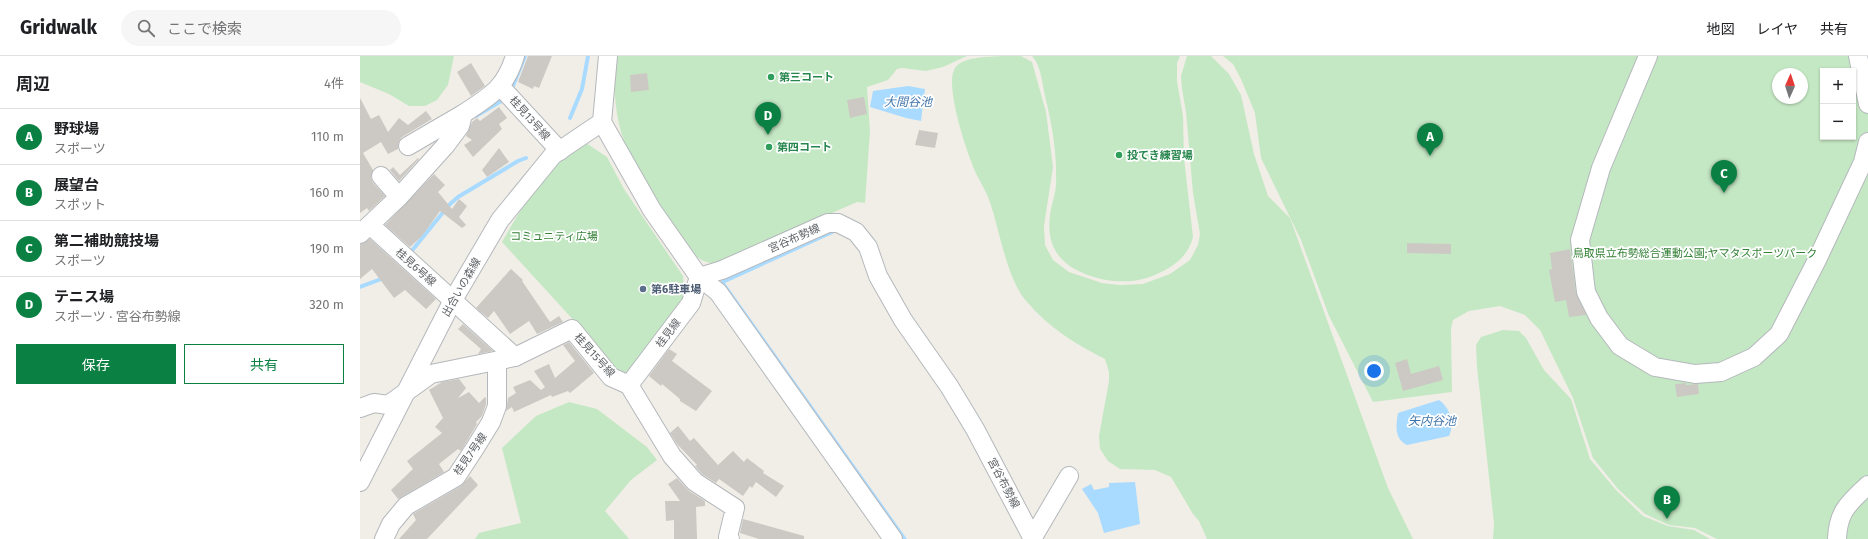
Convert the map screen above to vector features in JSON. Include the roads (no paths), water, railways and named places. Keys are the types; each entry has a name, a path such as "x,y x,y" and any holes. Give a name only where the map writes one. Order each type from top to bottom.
{"street":[{"path":"408,146 463,114 496,92 510,72 516,56"},
{"path":"608,56 602,122 652,210 699,277 718,292 893,539"},
{"path":"1648,56 1601,168 1580,240 1586,292 1598,318 1620,346 1655,367 1695,374 1721,372 1754,357 1779,334 1816,262 1863,162 1868,142"},
{"path":"1858,56 1868,104"},
{"name":"桂見13号線","path":"500,86 560,151"},
{"path":"365,230 399,197 445,146 460,126 463,114"},
{"name":"出合いの森線","path":"360,482 404,393 453,300 500,220 553,155 602,122"},
{"path":"381,176 399,197"},
{"name":"宮谷布勢線","path":"699,277 722,270 828,224 838,223 856,232 868,247 878,276 903,320 949,386 975,429 1033,539"},
{"name":"桂見6号線","path":"365,230 453,300 515,357"},
{"name":"桂見線","path":"629,385 691,302 699,277"},
{"name":"桂見15号線","path":"360,408 374,403 388,405 431,374 515,357 572,329 611,377 629,385"},
{"name":"桂見7号線","path":"384,539 391,524 406,506 456,477 476,448 491,422 497,406 497,361"},
{"path":"629,385 672,456 695,482 735,508 729,538"},
{"path":"1033,539 1040,522 1070,476"},
{"path":"1837,539 1838,521 1841,513 1847,505 1868,485"}],"water":[{"name":"大間谷池","path":"908,86 925,89 921,121 870,107 873,91"},
{"path":"832,228 839,231 725,283 907,539 903,539 721,282 722,277"},
{"name":"矢内谷池","path":"1439,400 1449,411 1452,426 1449,436 1407,445 1403,442 1397,431 1398,413"},
{"path":"1135,482 1140,524 1104,533 1098,513 1082,489 1091,484 1094,490 1109,487 1109,483"}],"waterway":[{"path":"513,86 525,56"},
{"path":"570,118 582,89 588,56"},
{"path":"476,116 503,100"},
{"path":"410,253 449,205 458,197 518,161 526,158"},
{"path":"360,287 384,278"}],"place":[{"name":"第三コート","path":"771,77"},
{"name":"テニス場","path":"768,135"},
{"name":"第四コート","path":"769,147"},
{"name":"投てき練習場","path":"1119,155"},
{"name":"野球場","path":"1430,156"},
{"name":"第二補助競技場","path":"1724,193"},
{"name":"第6駐車場","path":"643,289"},
{"name":"展望台","path":"1667,519"}],"park label":[{"name":"コミュニティ広場","path":"554,236"},
{"name":"鳥取県立布勢総合運動公園;ヤマタスポーツパーク","path":"1695,253"}]}
